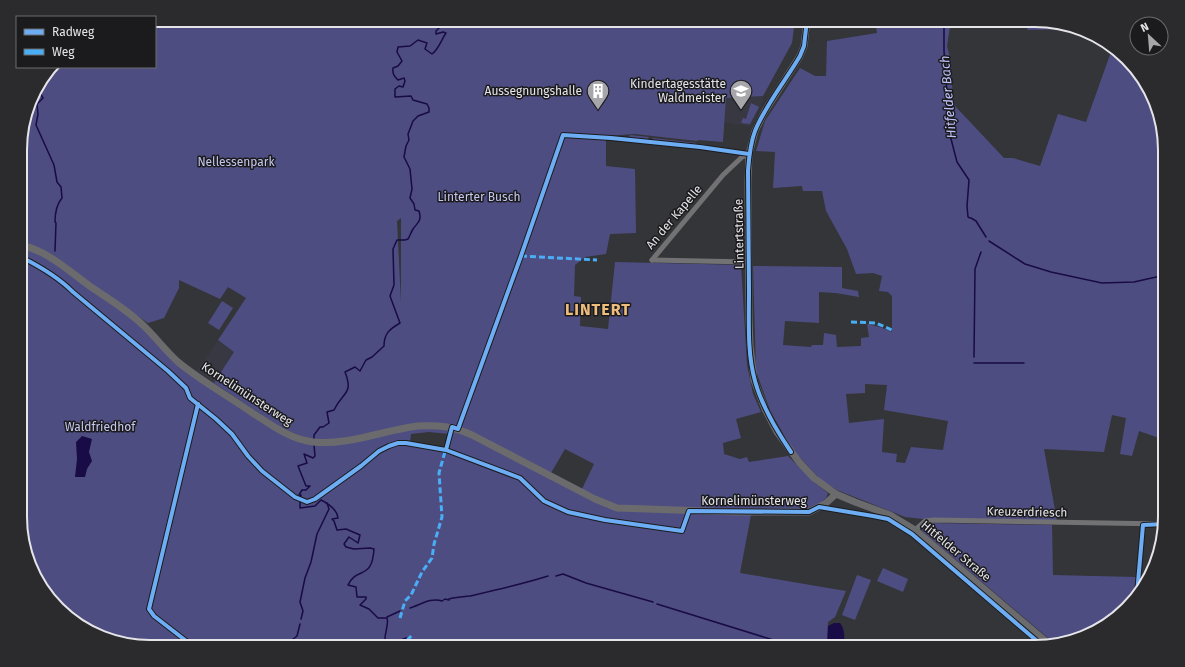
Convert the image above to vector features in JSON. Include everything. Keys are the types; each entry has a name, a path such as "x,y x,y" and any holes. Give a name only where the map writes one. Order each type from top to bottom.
{"street":[{"name":"Lintertstraße","path":"807,27 804,46 800,56 765,111 755,131 749,154 750,345 754,380 772,423 790,452 814,478 836,494"},
{"name":"An der Kapelle","path":"749,154 742,157 723,175 652,260 749,262"},
{"name":"Kornelimünsterweg","path":"27,246 45,254 138,320 171,355 186,368 274,427 293,437 320,442 343,441 418,426 452,427 472,435 595,499 617,508 736,512 809,512 825,504 836,494"},
{"name":"Hitfelder Straße","path":"836,494 890,515 915,530 1044,640"},
{"name":"Kreuzerdriesch","path":"915,530 925,521 934,520 1158,524"},
{"path":"1138,585 1143,525"}],"shaded area":[{"name":"Kindertagesstätte Waldmeister","path":"763,96 763,101 751,127 724,122 726,97"},
{"path":"218,340 234,352 214,383 197,371"},
{"path":"82,436 92,439 89,452 92,461 87,469 85,477 75,477 77,459 76,442"},
{"path":"834,623 840,623 844,631 844,640 827,640 828,626"}],"green space":[{"path":"156,27 794,27 792,43 763,96 726,98 723,142 697,141 635,134 606,136 606,166 635,169 636,233 610,234 606,254 585,257 575,265 574,296 581,297 580,326 608,329 615,262 741,265 747,365 753,394 761,412 736,419 741,438 723,443 724,454 740,459 747,457 749,462 788,456 814,482 828,493 826,498 822,502 808,509 759,510 623,507 608,502 582,489 594,464 565,449 551,473 462,428 460,431 606,507 623,511 751,515 740,573 846,591 835,617 828,622 827,640 150,640 118,636 88,624 63,604 48,586 36,564 28,533 27,250 44,256 124,312 142,327 172,359 233,403 291,439 303,443 306,438 281,428 214,383 234,352 218,340 246,298 228,287 220,299 179,280 179,288 164,318 148,323 59,259 27,243 28,134 31,118 43,88 58,68 156,68","holes":["401,218 401,303 397,221","429,432 449,434 444,447 410,442 411,434"]},
{"path":"876,27 950,27 947,46 951,61 952,86 955,106 1004,158 1013,158 1040,166 1058,114 1086,122 1111,53 1128,69 1145,95 1156,126 1158,142 1158,438 1139,431 1132,456 1120,454 1126,418 1112,415 1104,452 1044,449 1057,521 923,519 905,517 837,490 821,480 791,448 770,410 756,371 753,266 842,267 842,288 858,291 859,297 819,292 819,323 785,321 783,345 811,347 812,345 823,345 824,333 836,335 837,347 861,346 861,338 869,337 867,324 892,332 892,296 888,292 879,291 882,276 873,273 856,274 847,249 826,211 822,191 803,191 802,186 773,188 775,152 756,151 765,121 800,68 815,76 826,76 827,41 877,33","holes":["865,384 887,385 884,410 948,421 943,450 911,447 905,463 896,462 897,454 882,452 884,419 849,423 846,394 865,393"]},
{"path":"1026,27 1058,29 1028,30"},
{"path":"751,103 759,107 750,124 741,123 743,118 746,119"},
{"path":"630,135 649,137 647,140 629,138"},
{"path":"652,138 697,143 694,146 654,141"},
{"path":"701,144 727,149 704,148"},
{"path":"222,301 233,308 219,330 208,323"},
{"path":"924,524 1052,525 1053,575 1136,577 1135,589 1116,610 1104,619 1075,633 1050,639 922,531"},
{"path":"883,568 908,579 903,592 877,581"},
{"path":"857,575 871,580 855,620 842,615"}],"waterway":[{"path":"314,439 314,435 320,427 323,427 329,423 327,412 334,410 348,389 345,372 355,367 360,371 366,360 372,357 384,346 385,338 388,332 400,323 390,296 394,285 393,249 397,240 408,239 420,217 419,211 415,210 414,204 410,198 412,189 410,169 404,157 409,140 408,134 413,121 418,116 429,112 429,108 427,104 413,100 411,96 395,97 395,89 399,86 403,87 405,81 404,78 397,79 393,74 393,68 398,66 402,61 397,52 398,47 410,46 418,40 427,43 425,49 432,54 446,33 443,32 436,34 436,31 440,27"},
{"name":"Hitfelder Bach","path":"944,27 944,51 950,135 957,162 969,180 967,206 968,217 970,218"},
{"path":"40,94 43,98 37,104 38,114 36,125 54,165 57,182 61,187 62,198 57,206 55,215 55,251"},
{"name":"Hitfelder Bach","path":"971,218 976,221 986,237"},
{"name":"Hitfelder Bach","path":"989,241 1025,264 1051,272 1102,283 1134,282 1158,277"},
{"path":"974,357 975,269 981,252"},
{"path":"974,363 1024,363"},
{"path":"314,445 315,456 313,458 304,454 307,463 298,466 306,486 310,486 306,490 302,490 299,495 301,495 300,508 315,506 321,500 332,507 336,512 338,518 332,519 337,530 346,529 360,535 358,543 349,537 344,544 346,547 354,549 374,549 373,559 370,565 364,572 352,579 348,585 356,587 357,597 366,597 360,605 369,609 378,618 387,618 388,623 386,640"},
{"path":"301,619 303,611 300,602 305,578 311,562 317,534 329,509 327,503"},
{"path":"556,576 563,574 586,583 653,602"},
{"path":"410,608 434,600 442,601 445,599 449,600 470,596 548,576"},
{"path":"657,604 773,640"},
{"path":"387,617 400,611"},
{"path":"292,640 297,636 300,624"},
{"path":"401,640 406,638 409,640"}],"marked path":[{"path":"521,256 597,260"},
{"path":"851,322 876,323 892,330"},
{"path":"400,618 405,601 411,595 422,572 432,558 434,544 442,517 439,473 446,448"},
{"path":"407,640 412,635"}],"cycle path":[{"path":"791,452 775,427 761,400 752,370 749,325 748,171 749,156 755,131 770,102 800,56 804,46 806,27"},
{"path":"446,450 452,427 458,429 563,135 700,147 749,154"},
{"path":"27,260 55,277 168,371 186,388 190,398 232,434 248,456 262,471 295,497 307,502 315,499 379,451 398,443 406,443 446,450 520,478 544,501 568,512 605,520 682,531 689,511 809,512 819,507 873,516 888,519 912,534 1036,640"},
{"path":"185,640 154,616 149,609 198,404"},
{"path":"1138,585 1143,525 1158,524"}],"place":[{"name":"Aussegnungshalle","path":"598,110"},
{"name":"Kindertagesstätte Waldmeister","path":"741,110"}],"district":[{"name":"LINTERT","path":"598,309"}],"park label":[{"name":"Nellessenpark","path":"236,162"},
{"name":"Linterter Busch","path":"479,197"},
{"name":"Waldfriedhof","path":"100,427"}]}
